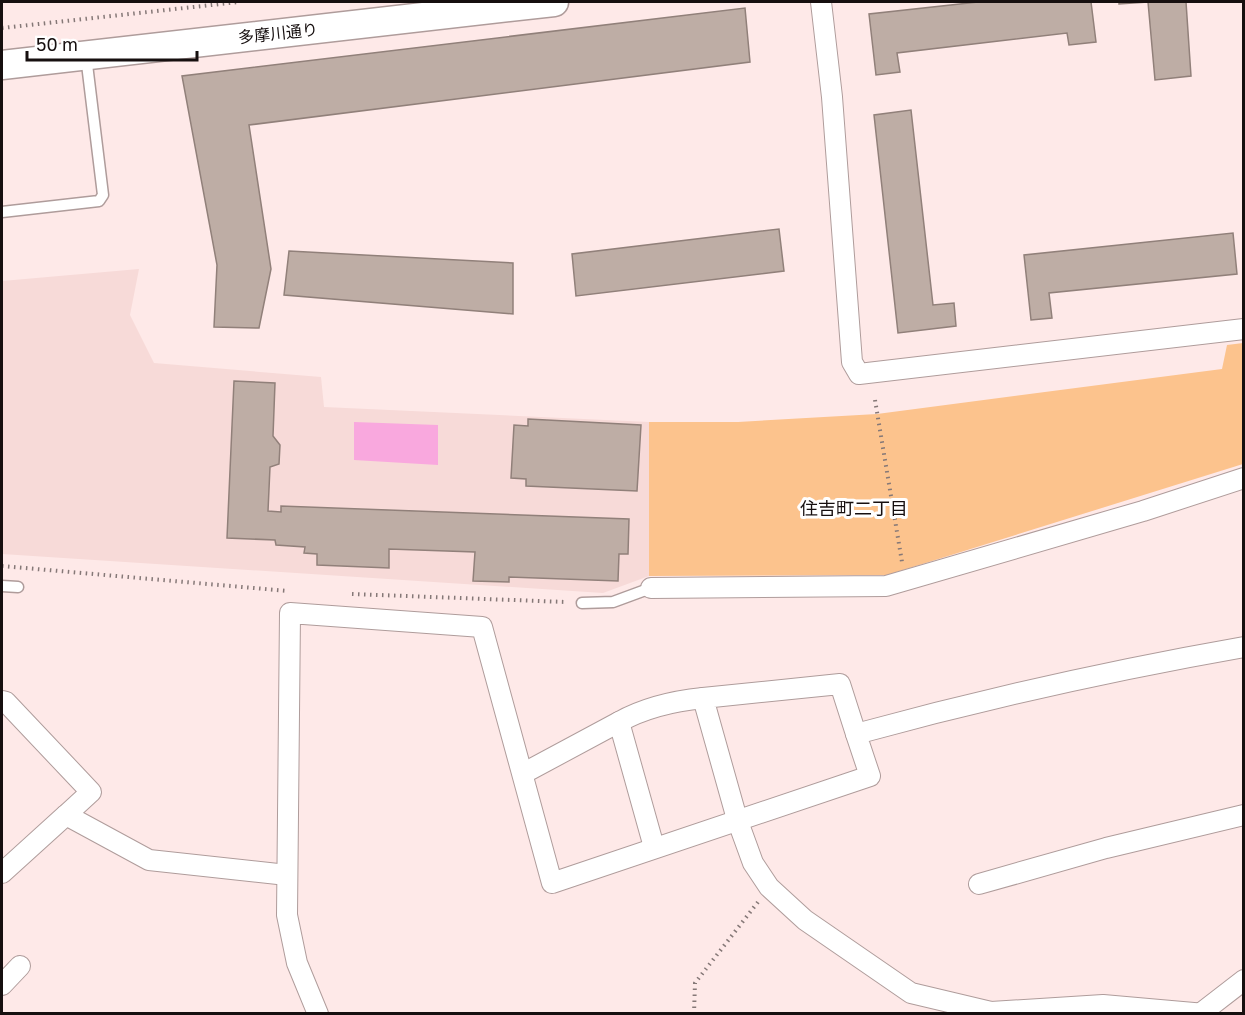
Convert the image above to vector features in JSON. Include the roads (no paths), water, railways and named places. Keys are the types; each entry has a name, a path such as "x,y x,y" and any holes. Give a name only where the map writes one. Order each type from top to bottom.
{"street":[{"name":"多摩川通り","path":"2,65 554,2"},
{"path":"821,2 832,97 852,362 859,374 1244,329"},
{"path":"651,588 886,586 1143,511 1244,478"},
{"path":"318,1014 297,963 287,915 290,613 482,627 524,773 552,883 870,776 840,684 680,700 641,710 524,773"},
{"path":"856,734 982,700 1122,669 1244,647"},
{"path":"703,698 737,819 753,863 769,887 805,920 911,993 991,1012 1103,1005 1202,1013 1244,981"},
{"path":"2,701 6,702 91,792 5,864"},
{"path":"619,722 654,847"},
{"path":"66,815 149,860 287,875"},
{"path":"979,884 1106,848 1244,815"},
{"path":"2,985 20,966"}],"lane":[{"path":"2,212 99,201 102,195 86,56"},
{"path":"2,586 18,587"},
{"path":"582,603 613,602 651,588"}],"district":[{"name":"住吉町二丁目","path":"854,508"}]}
